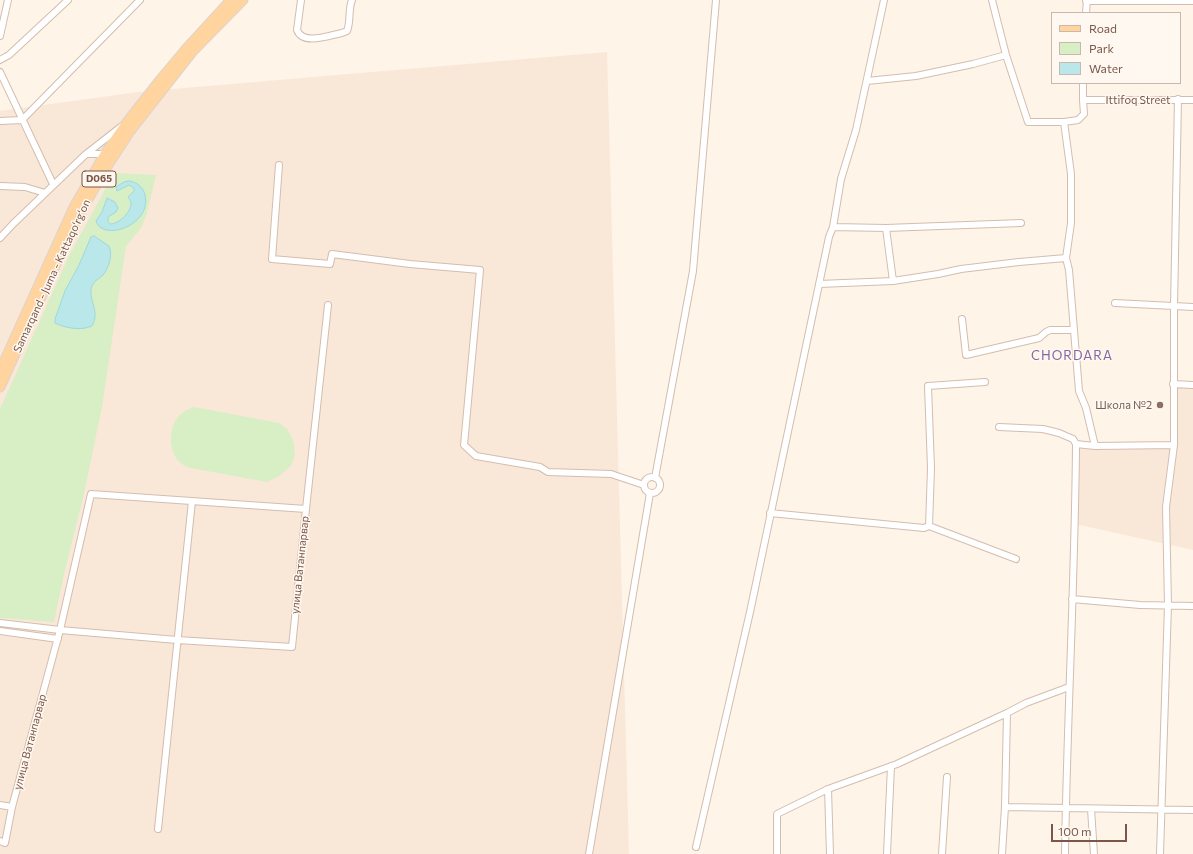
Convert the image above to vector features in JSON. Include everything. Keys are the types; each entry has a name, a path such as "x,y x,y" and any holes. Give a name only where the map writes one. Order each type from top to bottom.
{"main road":[{"name":"Samarqand - Juma - Kattaqo‘rg‘on","path":"0,387 76,220 109,154 128,121 176,60 231,0"},
{"name":"Samarqand - Juma - Kattaqo‘rg‘on","path":"0,371 74,207 109,154 192,52 243,0"}],"street":[{"path":"0,36 8,0"},
{"path":"0,60 9,55 68,0"},
{"path":"0,121 22,120 140,0"},
{"path":"301,0 296,30 299,35 308,39 347,31 352,0"},
{"path":"655,478 693,271 716,0"},
{"path":"696,847 750,612 829,237 833,227 841,179 856,130 884,0"},
{"path":"992,0 1006,55 1028,122 1064,122 1078,120 1084,114 1082,100 1083,84"},
{"path":"1086,12 1086,1 1193,1"},
{"path":"867,81 916,76 973,64 1006,55"},
{"path":"0,72 54,184"},
{"path":"1160,854 1168,605 1166,507 1174,445 1173,384 1178,99"},
{"name":"Ittifoq Street","path":"1082,100 1193,100"},
{"path":"0,238 44,193 86,154 128,121"},
{"path":"1064,122 1071,174 1071,222 1066,258 1069,270 1079,392 1086,408 1095,446"},
{"path":"86,154 109,154"},
{"path":"279,165 272,258 330,264 332,254 410,264 480,270 464,445 476,456 540,467 548,472 612,474 644,485 645,489 650,493 656,492 659,489 659,481 655,478 648,478 644,485"},
{"path":"0,186 25,187 44,193"},
{"path":"833,227 886,228 1021,223"},
{"path":"886,228 893,281"},
{"path":"819,284 893,281 976,267 1066,258"},
{"path":"1116,303 1193,307"},
{"path":"306,509 328,305"},
{"path":"962,319 966,355 1037,339 1042,337 1050,330 1074,330"},
{"path":"929,526 931,468 928,386 985,382"},
{"path":"1173,384 1193,384"},
{"path":"999,427 1043,429 1059,433 1073,439 1076,444 1065,854"},
{"path":"1076,444 1095,446 1174,445"},
{"path":"589,854 650,493"},
{"name":"улица Ватанпарвар","path":"0,842 5,843 12,808 60,630 92,494 306,509 292,647 177,640 60,630"},
{"path":"158,829 192,501"},
{"path":"770,512 924,528 929,526 1016,559"},
{"path":"1072,599 1193,606"},
{"path":"0,623 60,630"},
{"path":"0,631 58,638"},
{"path":"777,854 777,814 828,789 891,766 1026,703 1069,687"},
{"path":"1002,854 1005,807 1006,713"},
{"path":"887,854 891,766"},
{"path":"942,854 947,778"},
{"path":"828,789 830,854"},
{"path":"0,805 12,808"},
{"path":"1005,807 1193,810"},
{"path":"1091,809 1094,854"}],"shaded area":[{"path":"607,52 629,854 0,854 0,111 138,92"},
{"path":"1173,384 1193,385 1193,550 1075,524 1076,444 1174,445"}],"green space":[{"path":"114,173 156,175 147,213 141,228 126,246 102,407 83,498 54,622 0,618 0,409 68,258"},
{"path":"194,407 279,423 287,429 293,440 295,454 291,466 279,476 267,482 191,468 184,465 177,460 172,448 172,428 181,414"}],"water":[{"path":"130,181 140,186 145,195 145,206 141,215 125,228 107,230 100,227 96,221 102,212 107,198 115,202 118,208 116,212 108,217 108,222 110,224 121,220 129,210 131,202 128,197 134,191 134,188 129,185 117,191 116,187 124,182"},
{"path":"94,236 109,246 111,253 109,265 105,272 92,286 91,296 95,310 94,321 92,326 88,328 73,328 59,325 55,323 55,319 65,291 79,265 91,237"}],"place":[{"name":"Школа №2","path":"1160,405"}],"district":[{"name":"CHORDARA","path":"1072,356"}]}
